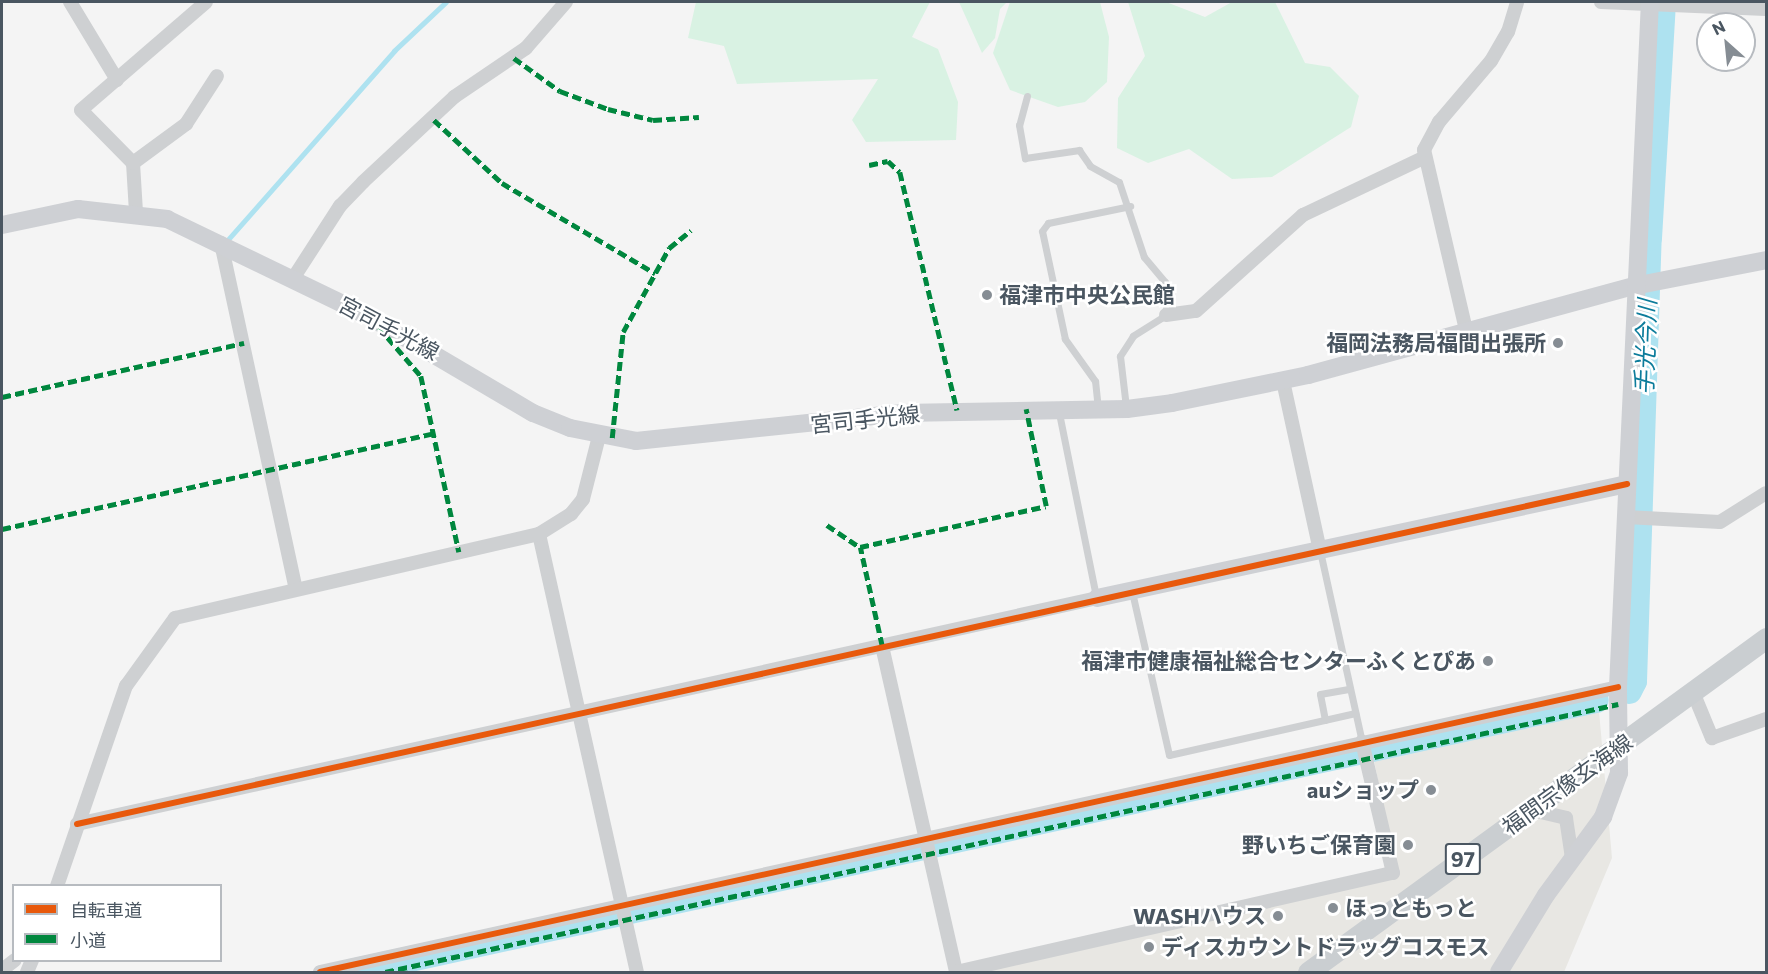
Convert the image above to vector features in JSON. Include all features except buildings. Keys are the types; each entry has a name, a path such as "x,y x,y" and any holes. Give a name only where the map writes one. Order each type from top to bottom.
{"main road":[{"path":"1503,972 1612,796 1618,746 1618,687 1650,2"},
{"name":"宮司手光線","path":"2,225 78,209 136,212 221,243 294,277 533,413 599,436 666,440 901,413 1127,409 1284,381 1466,330 1636,286 1767,260"},
{"path":"1096,598 1627,484"},
{"name":"福間宗像玄海線","path":"1308,972 1767,638"}],"street":[{"path":"70,2 117,80"},
{"path":"136,212 133,163 81,110 206,2"},
{"path":"294,277 340,206 363,182 454,97 526,48 566,2"},
{"path":"1466,330 1425,157 1439,122 1508,32 1517,2"},
{"path":"1601,2 1650,2 1767,9"},
{"path":"133,163 186,124 217,76"},
{"path":"1166,315 1196,311 1303,215 1425,157"},
{"path":"221,243 296,589"},
{"path":"1284,381 1320,551"},
{"path":"57,884 126,686 175,618 540,534 571,514 583,499 599,436"},
{"path":"1626,517 1720,522 1767,493"},
{"path":"540,534 637,972"},
{"path":"77,824 1096,598"},
{"path":"882,646 956,972 1393,873 1364,748"},
{"path":"320,972 623,910 927,844 1364,748 1618,687"},
{"path":"1693,692 1712,738 1767,719"},
{"path":"1532,810 1566,818 1572,858"}],"lane":[{"path":"1027,96 1019,125 1025,158 1079,150 1090,166 1119,182 1130,206 1144,257 1165,282 1166,315 1133,336 1120,356 1127,409"},
{"path":"1098,410 1095,381 1065,339 1042,231 1057,220 1130,206"},
{"path":"1059,410 1096,598"},
{"path":"1320,551 1364,748"},
{"path":"1132,592 1168,755 1355,713"},
{"path":"1325,720 1320,694 1349,688"}],"shaded area":[{"path":"1599,711 1612,858 1564,972 982,972 1397,877 1374,760"}],"green space":[{"path":"696,2 930,2 912,37 938,49 958,102 956,140 866,142 852,120 878,79 737,84 724,46 688,38"},
{"path":"959,2 1007,2 1000,9 995,38 982,53"},
{"path":"1010,2 1100,2 1109,37 1107,82 1085,102 1058,107 1010,90 993,53"},
{"path":"1128,2 1166,2 1205,17 1232,2 1275,2 1305,63 1330,67 1359,96 1351,127 1272,177 1232,179 1189,149 1148,163 1117,148 1118,98 1145,56"}],"waterway":[{"path":"225,243 394,51 446,2"},
{"name":"手光今川","path":"1629,691 1634,681 1649,238 1663,2"},
{"name":"手光今川","path":"351,972 1596,700"}],"marked path":[{"path":"514,58 560,91 608,109 653,120 699,117"},
{"path":"434,120 502,183 655,273"},
{"path":"869,165 888,161 900,172 957,410"},
{"path":"612,438 623,332 669,248 691,230"},
{"path":"370,317 421,376 459,552"},
{"path":"2,397 244,343"},
{"path":"882,646 860,547 1046,506 1026,409"},
{"path":"2,529 435,433"},
{"path":"827,525 860,547"},
{"path":"385,972 1618,704"}],"cycle path":[{"path":"77,824 1627,484"},
{"path":"320,972 1618,687"}],"place":[{"name":"福津市中央公民館","path":"987,295"},
{"name":"福岡法務局福間出張所","path":"1558,343"},
{"name":"福津市健康福祉総合センターふくとぴあ","path":"1488,661"},
{"name":"auショップ","path":"1431,790"},
{"name":"野いちご保育園","path":"1408,845"},
{"name":"ほっともっと","path":"1333,908"},
{"name":"WASHハウス","path":"1278,916"},
{"name":"ディスカウントドラッグコスモス","path":"1149,947"}]}
